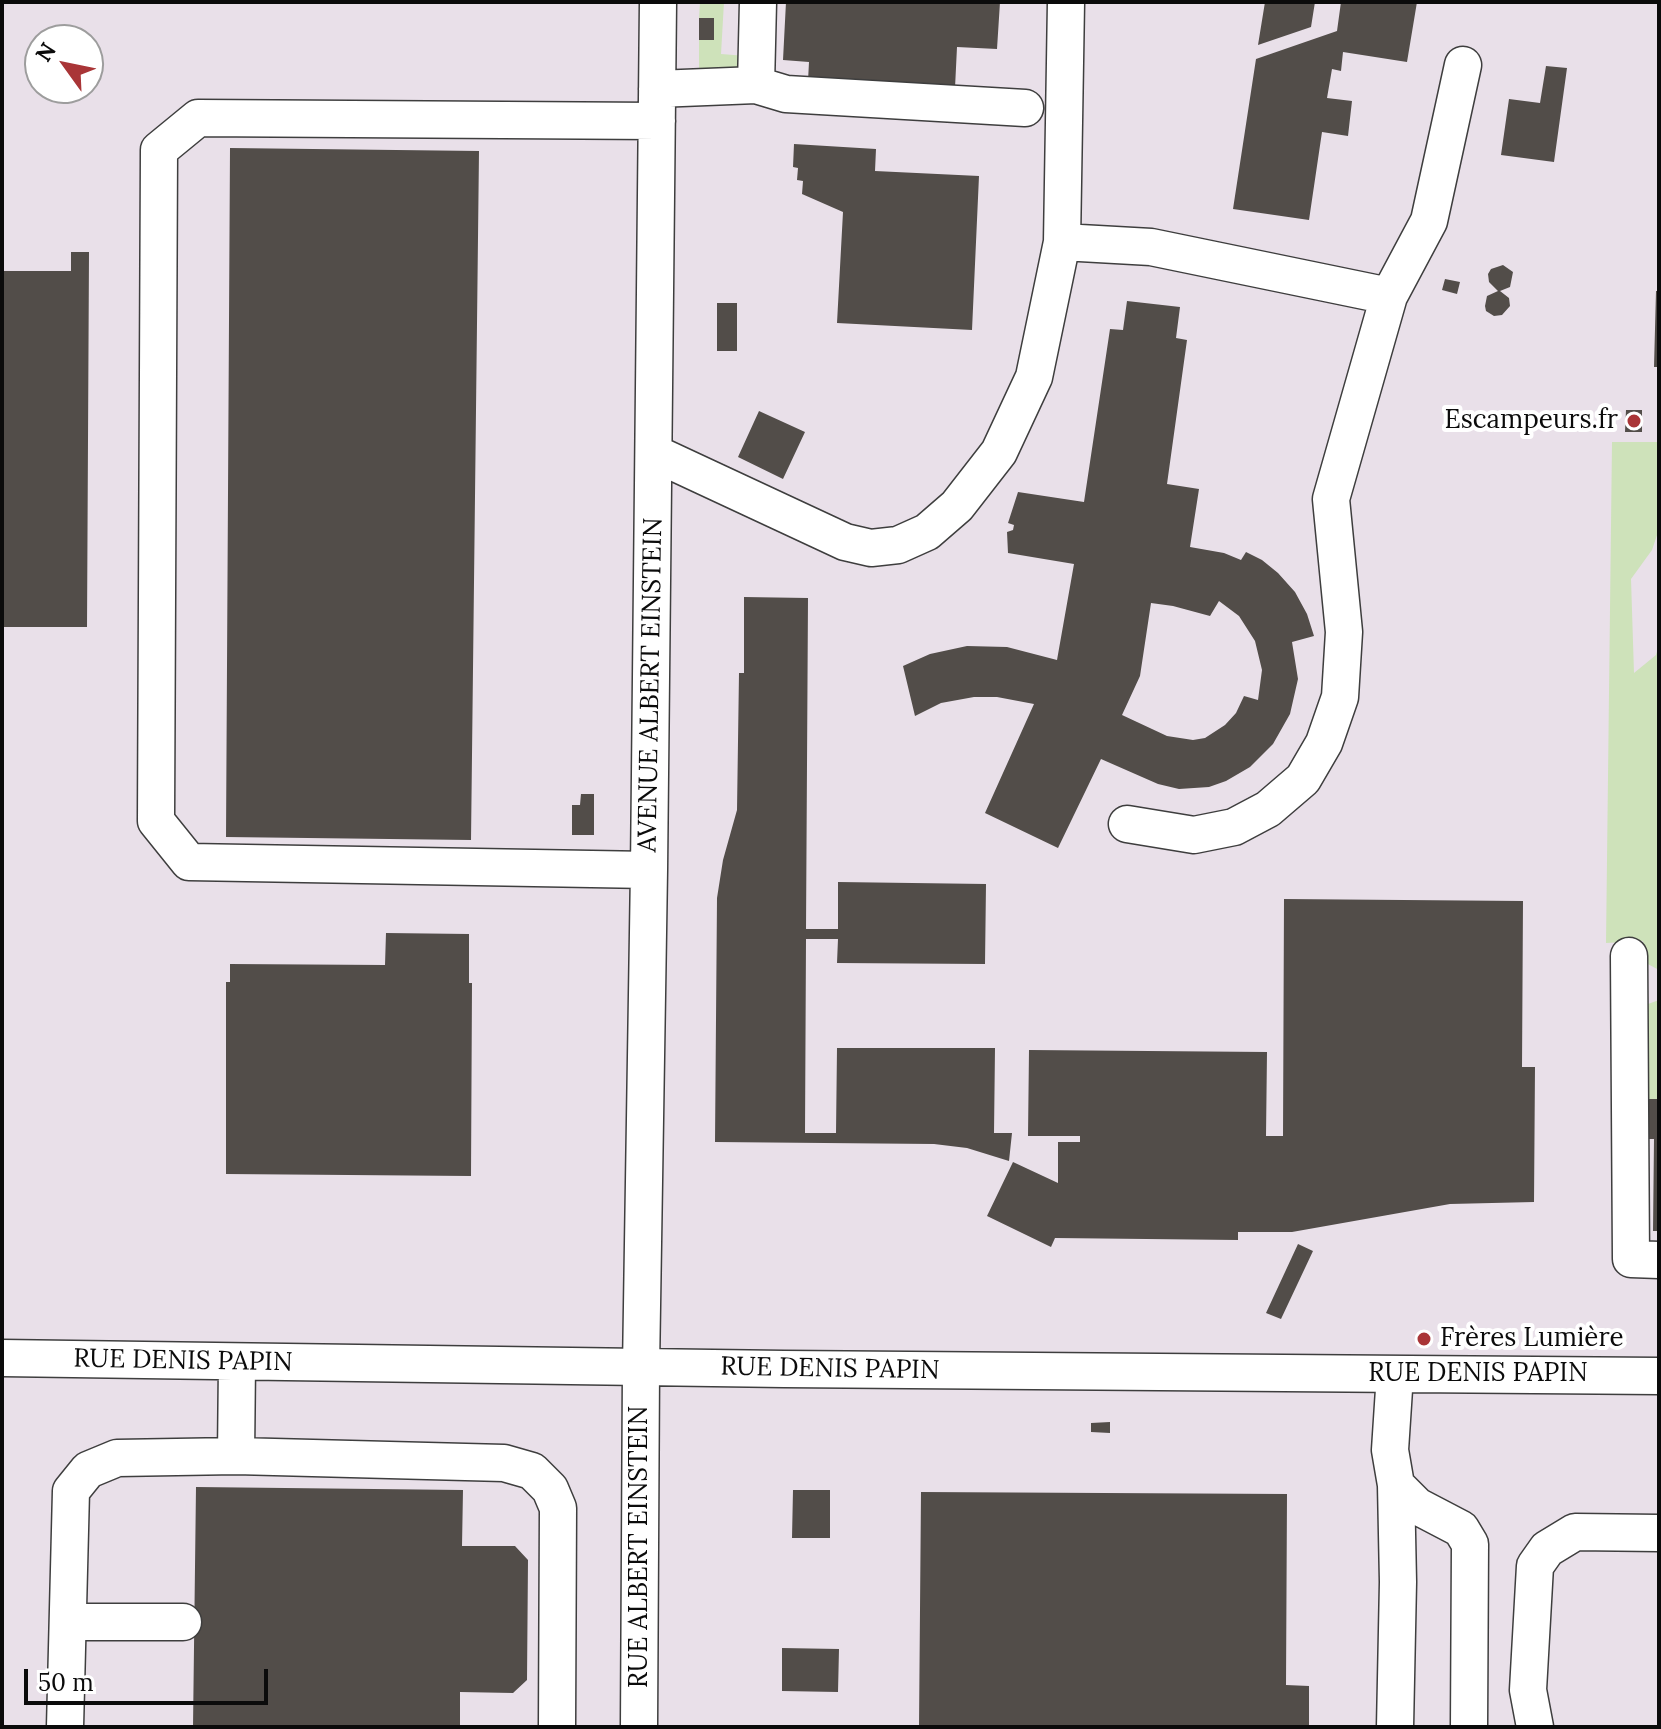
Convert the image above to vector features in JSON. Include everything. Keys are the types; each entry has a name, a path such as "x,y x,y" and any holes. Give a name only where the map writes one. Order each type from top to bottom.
{"street":[{"name":"AVENUE ALBERT EINSTEIN","path":"641,1368 658,2"},
{"path":"756,85 758,2"},
{"path":"654,453 845,542 871,548 898,545 927,532 957,506 999,452 1034,377 1062,242 1066,2"},
{"path":"1127,824 1194,835 1234,827 1268,809 1303,779 1324,743 1340,697 1344,632 1331,499 1389,296 1429,221 1463,65"},
{"path":"649,870 189,862 156,821 159,150 198,118 657,105 756,85 786,94 1025,108"},
{"path":"1062,242 1151,247 1389,296"},
{"path":"1639,977 1631,1259 1659,1260"},
{"name":"RUE DENIS PAPIN","path":"2,1358 641,1368 1659,1376"},
{"path":"236,1456 237,1363"},
{"name":"RUE ALBERT EINSTEIN","path":"639,1727 641,1368"},
{"path":"1395,1374 1390,1450 1396,1485 1398,1582 1395,1727"},
{"path":"65,1727 71,1491 88,1470 117,1458 236,1456 504,1463 532,1471 550,1489 558,1508 557,1727"},
{"path":"1396,1485 1417,1506 1461,1529 1470,1544 1469,1727"},
{"path":"1535,1727 1528,1690 1535,1566 1547,1549 1575,1532 1659,1533"},
{"path":"68,1622 183,1622"}],"shaded area":[{"path":"2,2 1659,2 1659,1727 2,1727"}],"green space":[{"path":"700,2 724,2 721,54 746,56 744,64 735,72 699,69 699,40 714,40 699,18"},
{"path":"1612,442 1659,442 1659,529 1652,550 1631,579 1634,673 1656,655 1659,644 1659,970 1644,962 1643,941 1606,943"},
{"path":"1659,1000 1659,1099 1644,1099 1644,1011 1648,1004"}],"building":[{"path":"786,2 1000,2 997,49 957,47 955,88 808,81 809,62 783,60"},
{"path":"1265,2 1315,2 1311,27 1258,45"},
{"path":"1341,2 1417,2 1407,62 1343,52 1341,71 1332,69 1327,98 1352,101 1348,136 1322,132 1309,220 1233,209 1256,59 1337,31"},
{"path":"699,18 714,18 714,40 699,40"},
{"path":"1546,66 1567,68 1554,162 1501,155 1509,99 1540,103"},
{"path":"794,144 876,149 875,171 979,176 972,330 837,323 843,212 802,194 803,181 797,180 798,168 793,167"},
{"path":"230,148 479,151 471,840 226,837"},
{"path":"71,252 89,252 87,627 2,627 2,271 71,271"},
{"path":"1503,265 1513,272 1510,287 1500,291 1509,298 1510,306 1502,315 1494,316 1486,311 1485,306 1487,296 1498,291 1489,282 1488,274 1491,269"},
{"path":"1445,279 1460,282 1457,294 1442,290"},
{"path":"1656,291 1659,291 1659,367 1654,367"},
{"path":"1127,301 1180,307 1176,338 1187,340 1167,484 1199,489 1190,547 1224,553 1241,560 1246,552 1262,560 1295,592 1314,636 1292,642 1298,679 1290,714 1273,744 1250,767 1209,787 1179,789 1158,784 1101,759 1058,848 985,813 1034,704 997,697 974,697 941,703 915,716 903,666 930,654 967,646 1007,647 1057,660 1074,564 1008,553 1007,532 1013,530 1014,525 1008,523 1018,492 1084,502 1110,329 1123,330","holes":["1219,601 1239,616 1255,641 1262,670 1258,700 1244,696 1236,713 1225,725 1205,738 1193,740 1167,736 1122,715 1140,676 1151,603 1210,616"]},
{"path":"717,303 737,303 737,351 717,351"},
{"name":"Escampeurs.fr","path":"1626,410 1642,410 1642,432 1625,432"},
{"path":"759,411 805,432 783,479 738,457"},
{"path":"744,597 808,598 806,929 838,929 838,882 986,884 985,964 837,963 838,939 806,939 805,1133 836,1133 837,1048 995,1048 994,1133 1012,1133 1009,1161 967,1148 934,1144 715,1142 717,898 723,860 737,810 739,673 744,673"},
{"path":"581,794 594,794 594,835 572,835 572,805 580,805"},
{"path":"1284,899 1523,901 1522,1067 1535,1067 1534,1202 1450,1204 1292,1232 1238,1232 1238,1240 1055,1238 1051,1247 987,1216 1013,1162 1058,1183 1058,1142 1080,1142 1080,1136 1028,1136 1029,1050 1267,1052 1266,1136 1283,1136"},
{"path":"386,933 469,934 469,983 472,983 471,1176 226,1174 226,982 230,982 230,964 385,965"},
{"path":"1644,1099 1659,1099 1659,1231 1653,1231 1654,1139 1643,1139"},
{"path":"1298,1244 1313,1251 1281,1319 1266,1313"},
{"path":"1110,1422 1110,1433 1091,1432 1091,1423"},
{"path":"196,1487 463,1490 462,1546 515,1546 528,1560 527,1680 513,1693 460,1692 460,1727 193,1727"},
{"path":"793,1490 830,1490 830,1538 792,1538"},
{"path":"921,1492 1287,1494 1286,1685 1309,1686 1309,1727 919,1727"},
{"path":"782,1648 839,1649 838,1692 782,1691"}],"place":[{"name":"Escampeurs.fr","path":"1634,421"},
{"name":"Frères Lumière","path":"1424,1339"}]}
